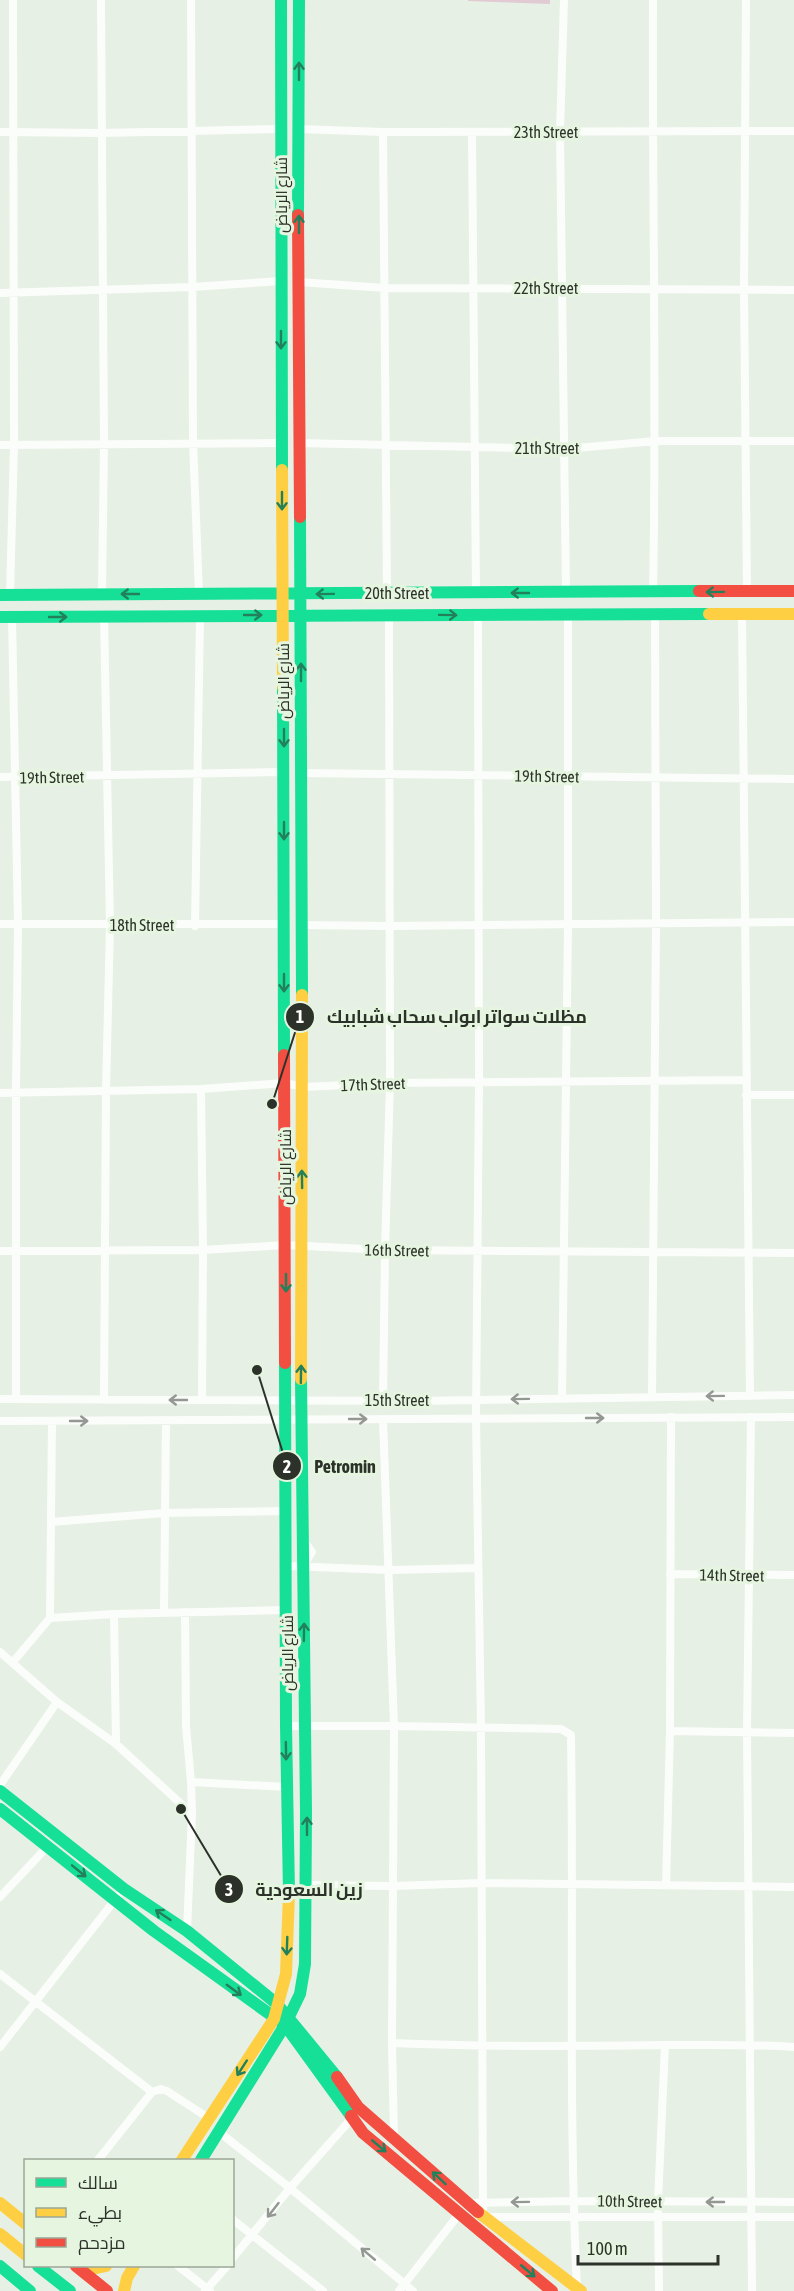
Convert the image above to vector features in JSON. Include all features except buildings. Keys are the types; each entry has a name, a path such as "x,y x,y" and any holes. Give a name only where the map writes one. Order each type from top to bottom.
{"main road":[{"name":"شارع الرياض","path":"281,0 286,1726 289,1896 285,1974 277,2004 282,2021"},
{"name":"شارع الرياض","path":"202,2159 303,1983 307,1885 301,1419 303,1087 299,0"},
{"name":"20th Street","path":"5,595 794,591"},
{"name":"20th Street","path":"6,617 794,614"},
{"path":"0,1791 124,1889 187,1931 277,2004"},
{"path":"0,1809 115,1900 282,2021 332,2070 358,2107 394,2137 463,2208 552,2291"},
{"name":"شارع الرياض","path":"183,2159 282,2021"},
{"path":"282,2021 363,2133 463,2208 483,2217 579,2290"},
{"path":"0,2204 24,2222"},
{"path":"0,2234 24,2253"},
{"path":"0,2266 30,2291"},
{"path":"40,2267 69,2291"},
{"path":"78,2267 107,2291"},
{"path":"124,2291 133,2267"}],"street":[{"path":"5,595 14,445 13,0"},
{"path":"101,0 104,444 102,594"},
{"path":"191,0 193,442 200,594"},
{"path":"564,0 560,132 566,593"},
{"path":"652,593 656,441 653,289 653,0"},
{"path":"746,0 744,290 747,591"},
{"path":"0,132 102,133 281,129"},
{"name":"23th Street","path":"299,129 383,132 794,131"},
{"path":"383,132 387,593"},
{"path":"472,132 476,593"},
{"path":"0,292 103,291 281,281"},
{"name":"22th Street","path":"299,282 385,288 794,290"},
{"name":"21th Street","path":"300,443 565,449 656,441 794,441"},
{"path":"0,445 282,442"},
{"path":"742,614 750,1396"},
{"path":"384,1401 391,926 388,775 389,615"},
{"path":"652,1397 656,923 655,615"},
{"path":"104,616 110,925 106,1091 104,1400"},
{"path":"195,926 200,616"},
{"path":"478,616 479,1083 476,1418 481,1728 483,2217"},
{"path":"562,1399 568,925 568,616"},
{"path":"6,617 18,924 16,1399"},
{"name":"19th Street","path":"0,777 284,772"},
{"name":"19th Street","path":"301,772 388,775 794,778"},
{"path":"301,925 478,926 794,922"},
{"name":"18th Street","path":"0,924 195,926 284,924"},
{"name":"17th Street","path":"0,1093 201,1089 285,1083 303,1087 390,1083 746,1080"},
{"path":"201,1089 202,1400"},
{"path":"746,1095 794,1095"},
{"name":"16th Street","path":"0,1251 203,1250 286,1245 385,1250 794,1253"},
{"name":"15th Street","path":"0,1399 384,1401 794,1395"},
{"path":"666,1885 670,1731 671,1417"},
{"path":"751,1417 747,1732 753,2291"},
{"name":"15th Street","path":"0,1421 794,1417"},
{"path":"383,1419 394,1726 392,2043 394,2137"},
{"path":"164,1612 166,1420"},
{"path":"13,1662 50,1618 52,1421"},
{"path":"51,1522 164,1513 287,1511"},
{"path":"287,1566 389,1570 478,1568"},
{"name":"14th Street","path":"670,1574 794,1575"},
{"path":"50,1618 164,1612 287,1610"},
{"path":"185,1612 186,1726 192,1814 187,1931"},
{"path":"114,1614 116,1744"},
{"path":"0,1652 57,1702 116,1744 192,1814"},
{"path":"0,1785 57,1702"},
{"path":"286,1726 561,1730 571,1735 573,2217 579,2290"},
{"path":"670,1731 794,1733"},
{"path":"191,1782 287,1787"},
{"path":"0,1897 48,1846"},
{"path":"307,1885 393,1886 481,1883 794,1887"},
{"path":"0,2047 124,1889"},
{"path":"0,1974 152,2092"},
{"path":"392,2043 481,2047 573,2044 750,2044 794,2047"},
{"path":"659,2291 658,2202 665,2045"},
{"path":"99,2159 152,2092 161,2089 167,2091 210,2119"},
{"path":"234,2257 290,2188 352,2118"},
{"path":"219,2132 290,2188 402,2288 413,2291"},
{"name":"10th Street","path":"463,2208 483,2203 573,2200 794,2202"},
{"path":"402,2288 463,2208"},
{"name":"10th Street","path":"483,2217 794,2217"},
{"path":"234,2220 323,2291"},
{"path":"180,2267 207,2290 225,2267"}],"shaded area":[{"path":"550,0 550,4 468,1"}],"traffic: fast":[{"path":"281,0 282,470"},
{"path":"298,215 299,0"},
{"path":"300,517 302,995"},
{"path":"0,595 699,591"},
{"path":"0,617 709,614"},
{"path":"283,687 284,1055"},
{"path":"285,1363 289,1893"},
{"path":"202,2159 285,2025 300,1994 305,1964 306,1812 301,1379"},
{"path":"0,1791 124,1889 187,1931 277,2004 337,2077"},
{"path":"0,1809 154,1931 285,2025 351,2116"},
{"path":"0,2266 30,2291"},
{"path":"39,2267 70,2291"}],"traffic: slow":[{"path":"282,470 283,687"},
{"path":"709,614 794,614"},
{"path":"301,1379 302,995"},
{"path":"183,2159 274,2019 286,1974 289,1893"},
{"path":"0,2203 24,2222"},
{"path":"478,2212 581,2291"},
{"path":"0,2234 24,2253"},
{"path":"85,2267 92,2269 101,2267"},
{"path":"124,2291 127,2278 133,2267"}],"traffic: jam":[{"path":"298,215 300,517"},
{"path":"699,591 794,591"},
{"path":"284,1055 285,1363"},
{"path":"337,2077 358,2107 478,2212"},
{"path":"351,2116 363,2133 552,2291"},
{"path":"77,2267 107,2291"}],"place":[{"name":"مظلات سواتر ابواب سحاب شبابيك","path":"272,1104"},
{"name":"Petromin","path":"257,1370"},
{"name":"زين السعودية","path":"181,1809"}]}
